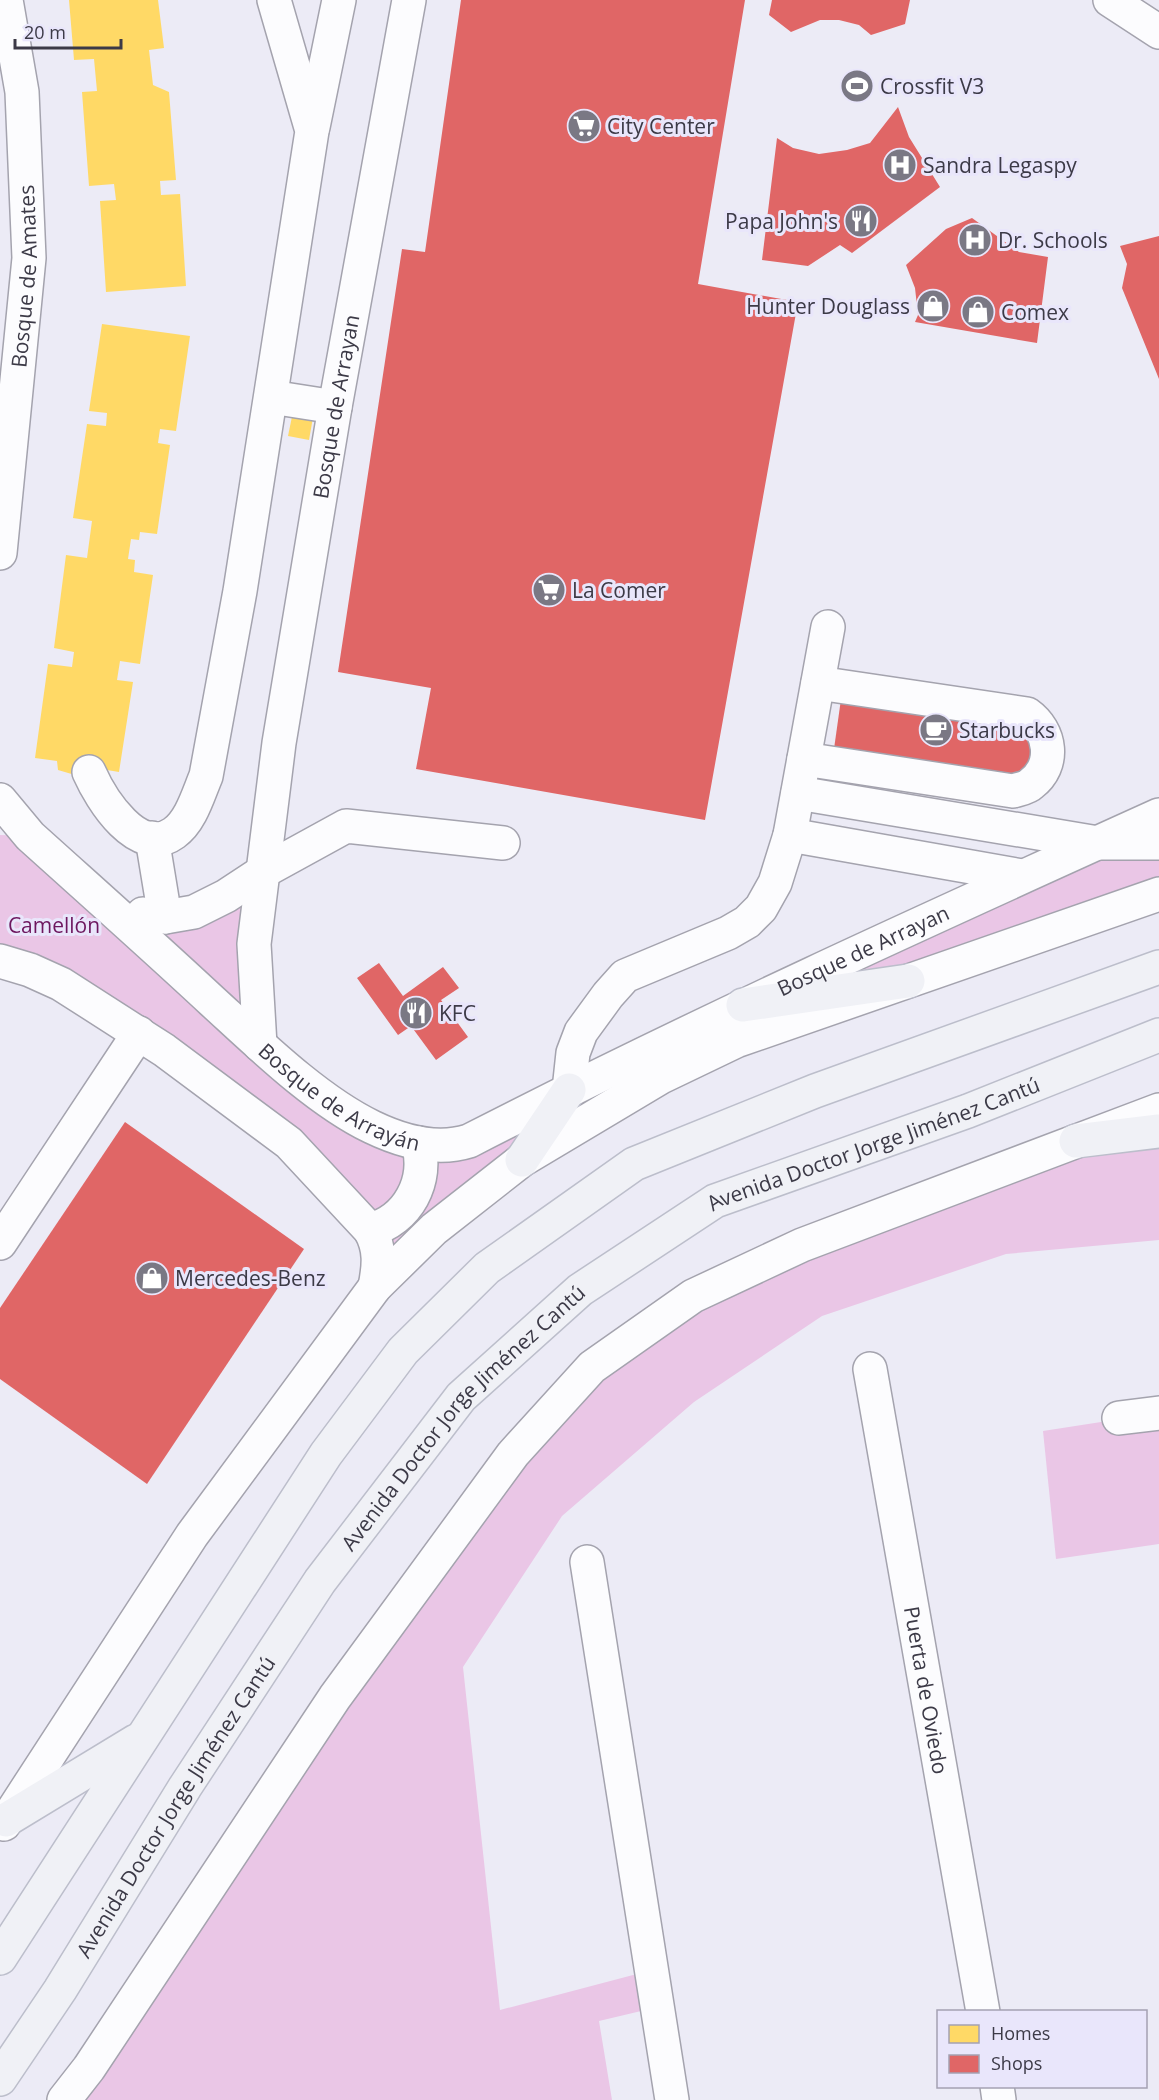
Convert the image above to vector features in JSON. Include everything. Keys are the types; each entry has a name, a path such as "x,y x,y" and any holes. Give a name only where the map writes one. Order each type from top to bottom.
{"main road":[{"path":"0,1958 326,1454 403,1351 487,1268 634,1164 815,1091 1159,967"},
{"path":"743,1005 908,981"},
{"name":"Avenida Doctor Jorge Jiménez Cantú","path":"0,2079 60,1990 184,1787 320,1581 461,1397 546,1320 580,1290 715,1201 968,1111 1159,1035"},
{"path":"522,1160 569,1090"},
{"path":"1076,1141 1159,1131"},
{"path":"3,1825 143,1737"}],"street":[{"name":"Bosque de Amates","path":"0,553 29,258 21,92 6,0"},
{"path":"274,0 312,131"},
{"path":"89,772 97,790 112,813 140,835 152,838 167,837 179,828 196,801 206,776 240,591 312,131 339,0"},
{"name":"Bosque de Arrayan","path":"270,814 290,666 409,0"},
{"path":"1110,0 1159,32"},
{"path":"271,397 335,407"},
{"path":"569,1090 573,1053 581,1032 608,995 626,976 728,933 747,922 761,908 775,883 794,814 828,627"},
{"path":"804,759 1013,791 1031,784 1044,767 1048,738 1040,723 1027,714 818,684"},
{"path":"0,800 15,836 260,1045"},
{"name":"Bosque de Arrayán","path":"270,814 254,945 260,1045 333,1104 372,1127 418,1143 454,1146 469,1142 569,1090"},
{"path":"794,814 1098,843 1159,843"},
{"path":"794,814 1059,860"},
{"path":"794,814 1022,876"},
{"name":"Bosque de Arrayan","path":"569,1090 743,1005 853,957 1022,876 1159,815"},
{"path":"152,838 154,915 194,912 226,896 346,826 503,843"},
{"path":"3,1825 192,1535 375,1287 434,1229 522,1160 661,1077 736,1041 1159,894"},
{"path":"0,961 30,970 60,984 139,1033 289,1143 370,1230 377,1242 379,1263 375,1287"},
{"path":"0,1243 139,1033"},
{"path":"64,2100 89,2068 335,1697 513,1454 592,1366 693,1296 801,1245 1159,1110"},
{"path":"370,1230 397,1218 411,1200 419,1179 422,1158 418,1143"},
{"name":"Puerta de Oviedo","path":"870,1369 983,2010"},
{"path":"1119,1418 1159,1413"},
{"path":"587,1562 672,2100"}],"green space":[{"name":"Camellón","path":"1159,815 1159,894 736,1041 379,1263 289,1143 0,961 0,835 30,836 144,914 264,871 260,1045 433,1145"},
{"path":"1159,1110 1159,1240 1006,1254 822,1316 694,1402 562,1516 463,1667 500,2010 652,1970 658,2007 599,2021 612,2100 64,2100 513,1454 693,1296"},
{"path":"1159,1413 1159,1544 1056,1559 1043,1431"}],"building: Homes":[{"path":"69,0 158,0 164,48 149,50 153,85 169,92 176,180 160,181 161,195 180,194 186,286 106,292 100,201 116,200 114,184 89,186 82,92 97,91 94,59 74,60"},
{"path":"102,324 190,336 176,431 160,429 158,443 170,445 157,534 140,532 139,540 131,539 128,559 135,560 134,572 153,575 140,664 120,661 117,680 133,682 119,772 107,770 106,775 75,775 58,770 57,761 35,758 48,664 72,667 74,652 54,648 66,555 87,558 92,521 73,518 87,424 106,426 107,413 89,411"},
{"path":"295,402 315,406 309,440 288,436"}],"building: Shops":[{"name":"La Comer","path":"461,0 745,0 698,284 798,302 705,820 416,769 431,688 338,672 402,249 425,252"},
{"path":"772,0 910,0 905,24 871,35 859,25 839,20 820,20 791,32 769,15"},
{"name":"City Center","path":"898,107 909,137 940,187 852,253 840,245 808,266 762,260 777,138 793,148 819,154 847,150 870,143"},
{"path":"972,218 1019,252 1048,257 1037,343 915,322 918,315 915,288 906,265 946,229"},
{"path":"1159,236 1159,379 1122,288 1127,264 1120,246"},
{"name":"Starbucks","path":"842,692 1023,719 1038,734 1027,773 1020,776 834,749"},
{"name":"KFC","path":"379,963 403,996 443,967 459,988 441,1000 468,1037 436,1060 411,1026 398,1035 357,978"},
{"name":"Mercedes-Benz","path":"125,1122 304,1249 147,1484 0,1379 0,1308"}],"place":[{"name":"Crossfit V3","path":"857,86"},
{"name":"City Center","path":"584,126"},
{"name":"Sandra Legaspy","path":"900,165"},
{"name":"Papa John's","path":"861,221"},
{"name":"Dr. Schools","path":"975,240"},
{"name":"Hunter Douglass","path":"933,306"},
{"name":"Comex","path":"978,312"},
{"name":"La Comer","path":"549,590"},
{"name":"Starbucks","path":"936,730"},
{"name":"KFC","path":"416,1013"},
{"name":"Mercedes-Benz","path":"152,1278"}]}
